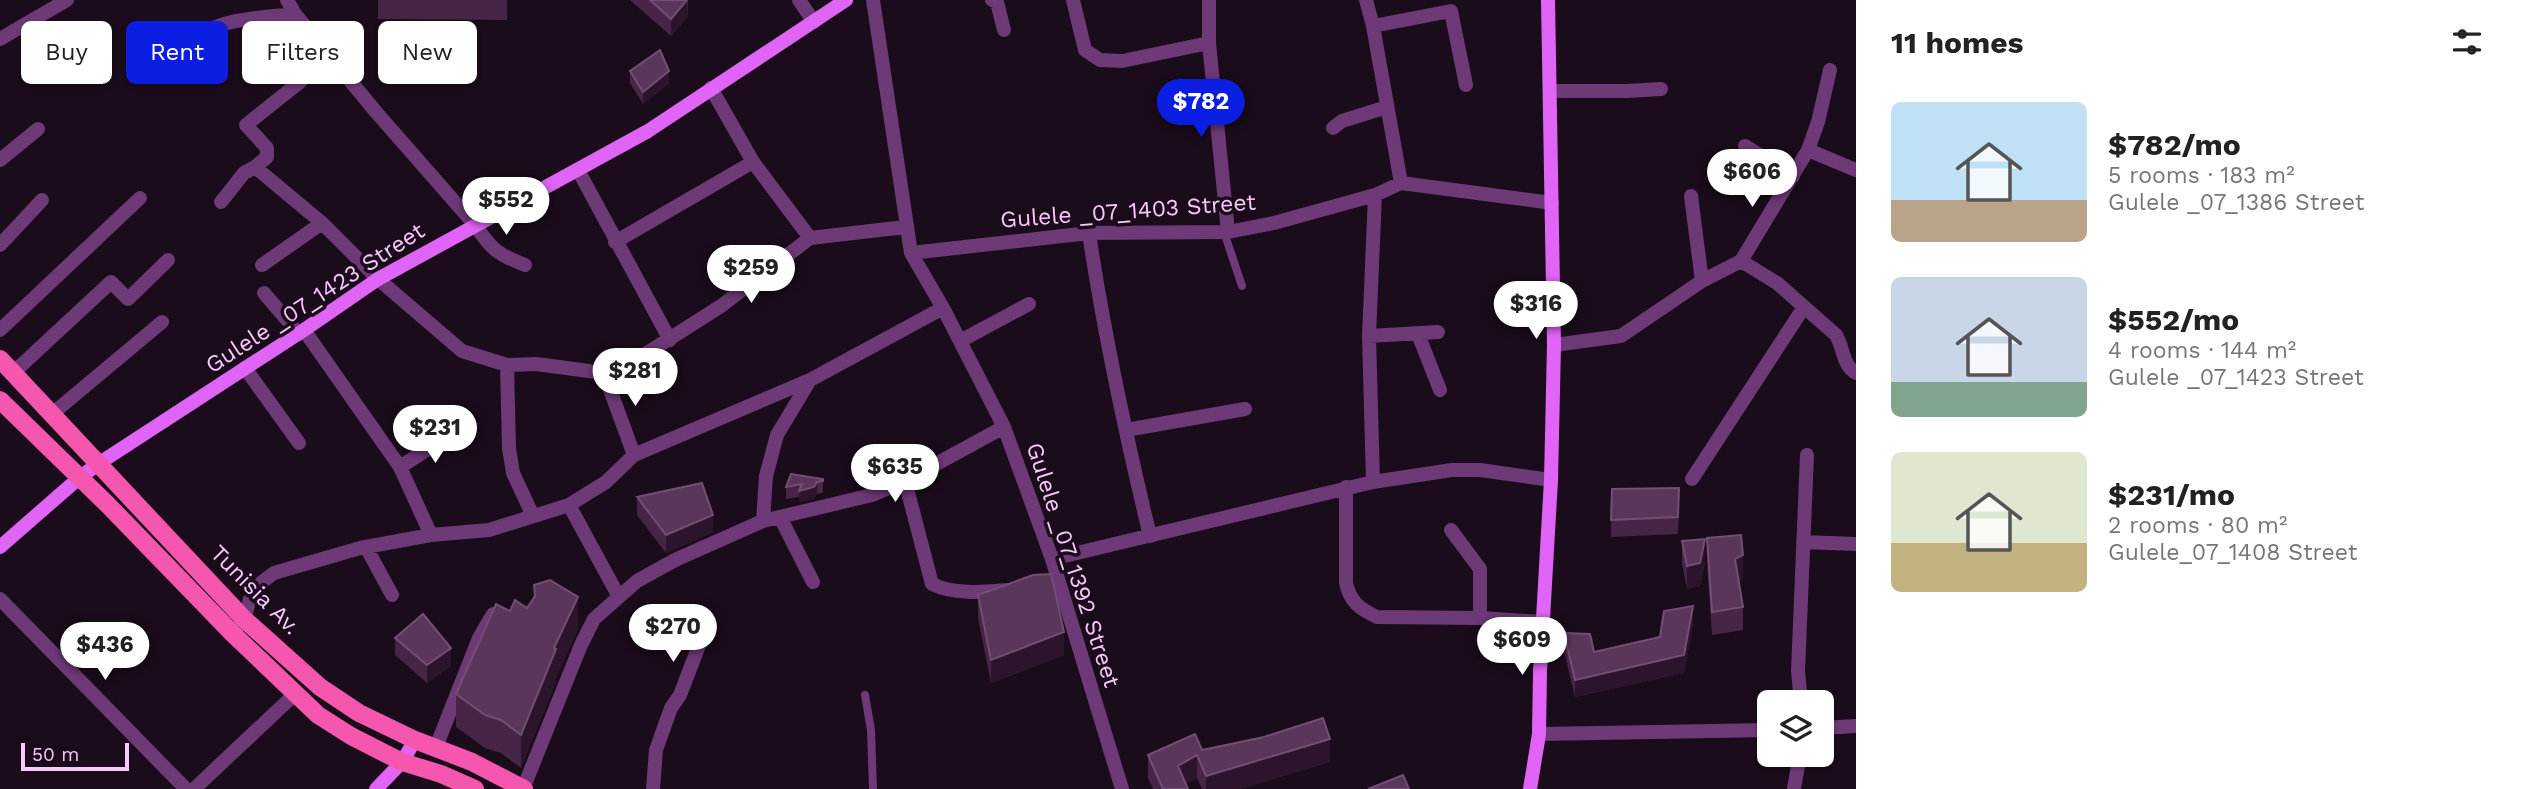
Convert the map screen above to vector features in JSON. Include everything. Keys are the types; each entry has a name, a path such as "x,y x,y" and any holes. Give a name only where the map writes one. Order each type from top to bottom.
{"main road":[{"name":"Gulele _07_1423 Street","path":"0,547 98,464 301,332 377,279 648,131 846,0"},
{"path":"1530,789 1539,734 1551,480 1554,345 1548,0"},
{"name":"Tunisia Av.","path":"6,366 244,619 337,700 415,740 436,747 524,789"},
{"name":"Tunisia Av.","path":"0,400 233,634 318,715 351,736 402,762 441,774 475,789"},
{"path":"376,789 402,762 415,740"}],"street":[{"path":"0,39 66,0"},
{"path":"287,0 295,14 376,112 499,255 525,265"},
{"path":"799,0 814,22"},
{"name":"Gulele _07_1392 Street","path":"873,0 911,253 943,308 1004,427 1052,559 1054,586 1122,789"},
{"path":"992,0 997,2 1004,30"},
{"path":"1073,0 1085,50 1100,60 1122,61 1209,43"},
{"path":"1209,0 1209,43 1226,232"},
{"path":"1366,0 1401,183 1552,203"},
{"path":"1373,26 1451,11 1466,85"},
{"path":"228,24 295,14"},
{"path":"1554,345 1621,336 1702,281 1741,261 1808,150 1818,122 1830,71"},
{"path":"221,202 244,173 267,157 267,148 246,125 297,84"},
{"path":"711,88 753,162 810,238"},
{"path":"1550,91 1627,92 1661,89"},
{"path":"1333,128 1342,121 1387,107"},
{"path":"0,160 38,130"},
{"path":"1745,146 1793,176"},
{"path":"1808,150 1856,170"},
{"path":"615,242 753,162"},
{"path":"255,167 321,223 377,279 462,351 507,365 536,364 604,373 636,360 670,340 721,306 810,238 905,227"},
{"path":"578,170 670,340"},
{"name":"Gulele _07_1403 Street","path":"911,253 1089,233 1226,232 1274,223 1376,195 1401,183"},
{"path":"1373,482 1369,336 1376,195"},
{"path":"1691,197 1702,281"},
{"path":"0,330 140,198"},
{"path":"0,245 42,200"},
{"path":"262,265 321,223"},
{"path":"1089,233 1096,281 1150,536"},
{"path":"6,366 111,282 128,299 168,260"},
{"path":"1741,261 1777,283 1836,335 1846,364 1856,373"},
{"path":"264,293 301,332 400,467 431,534"},
{"path":"960,341 1029,304"},
{"path":"1692,480 1804,307"},
{"path":"233,634 244,619 251,596 262,582 274,573 366,547 431,534 489,530 569,505 606,482 634,455 810,380 943,308"},
{"path":"52,414 162,322"},
{"path":"1369,336 1438,332"},
{"path":"1418,334 1440,390"},
{"path":"507,365 509,448 513,472 533,516"},
{"path":"245,369 299,443"},
{"path":"604,373 634,455"},
{"path":"763,521 766,476 777,435 810,380"},
{"path":"1126,430 1245,409"},
{"path":"524,789 581,645 594,620 638,581 675,560 763,521 872,495 905,481 1004,427"},
{"path":"400,467 451,434"},
{"path":"1800,690 1798,671 1807,455"},
{"path":"1052,559 1373,482 1452,470 1480,470 1551,480"},
{"path":"905,481 932,584 940,589 975,592 1023,589"},
{"path":"1346,487 1346,583 1349,597 1362,610 1377,617 1480,618 1543,622"},
{"path":"569,505 619,597"},
{"path":"780,517 813,582"},
{"path":"1451,530 1480,569 1480,618"},
{"path":"1803,542 1856,544"},
{"path":"366,547 392,595"},
{"path":"0,599 186,789"},
{"path":"436,747 479,638 493,614 515,622"},
{"path":"653,789 656,750 703,635"},
{"path":"194,789 295,694"},
{"path":"1834,728 1856,726"},
{"path":"1539,734 1757,730"},
{"path":"1794,789 1798,767"}],"lane":[{"path":"1226,232 1242,286"},
{"path":"865,695 871,730 873,789"}],"building":[{"path":"650,0 687,0 671,19"},
{"path":"660,50 669,71 643,92 630,71"},
{"path":"791,474 823,481 799,491 802,484 786,487"},
{"path":"702,483 713,515 666,535 637,497"},
{"path":"1679,488 1678,517 1611,520 1612,489"},
{"path":"1741,535 1743,555 1735,559 1743,607 1712,612 1707,538"},
{"path":"1705,539 1700,563 1687,566 1682,541"},
{"path":"1051,574 1064,632 991,660 978,595 1033,575"},
{"path":"550,580 578,597 554,648 556,649 521,735 501,720 485,715 456,694 496,604 510,611 515,600 527,608 535,596 534,585"},
{"path":"1693,606 1684,655 1575,680 1564,633 1590,634 1594,652 1660,637 1664,611"},
{"path":"423,614 451,648 427,665 395,638"},
{"path":"1323,718 1330,739 1206,776 1197,755 1178,766 1188,789 1163,789 1148,755 1195,734 1202,750 1264,737"},
{"path":"1403,775 1409,789 1368,789"}]}
